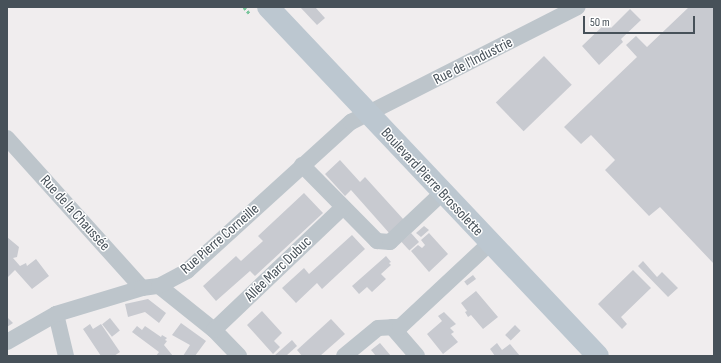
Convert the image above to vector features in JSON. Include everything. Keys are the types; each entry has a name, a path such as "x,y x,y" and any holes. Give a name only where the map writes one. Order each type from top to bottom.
{"main road":[{"name":"Boulevard Pierre Brossolette","path":"268,7 442,193 598,356"}],"street":[{"name":"Rue de l'Industrie","path":"367,113 438,79 578,7"},
{"name":"Rue Pierre Corneille","path":"7,342 56,314 142,288 159,286 187,271 302,165 351,122 367,113"},
{"name":"Rue de la Chaussée","path":"7,138 142,288"},
{"path":"302,165 377,241 390,242 442,193"},
{"name":"Allée Marc Dubuc","path":"214,330 343,207"},
{"path":"344,356 378,328 400,327 490,243"},
{"path":"159,286 214,330 239,356"},
{"path":"56,314 66,356"},
{"path":"392,328 417,356"}],"building":[{"path":"300,7 315,7 325,18 317,25"},
{"path":"689,7 714,7 714,264 660,207 649,216 605,170 615,160 591,135 581,144 564,127 637,57 626,45 636,36 647,47"},
{"path":"630,9 641,20 621,39 623,42 599,65 582,46 606,23 611,28"},
{"path":"544,56 572,85 524,131 496,103"},
{"path":"340,160 360,182 365,177 404,220 390,234 351,190 345,196 325,174"},
{"path":"304,193 323,213 255,276 250,271 216,301 203,286 236,256 241,261 263,241 258,236"},
{"path":"424,226 429,230 421,237 416,233"},
{"path":"411,233 419,242 409,251 401,242"},
{"path":"429,233 448,254 429,272 411,251 418,245 422,248 425,245 421,240"},
{"path":"352,235 365,249 322,289 317,283 296,303 282,288 304,268 309,274"},
{"path":"7,237 19,247 17,257 13,258 20,266 26,263 27,266 36,259 49,276 32,289 15,270 7,278"},
{"path":"386,256 391,262 389,263 391,265 381,274 386,279 372,292 367,287 359,294 352,286"},
{"path":"643,261 657,277 662,272 678,288 668,297 638,266"},
{"path":"633,270 651,288 621,317 627,324 622,329 598,304"},
{"path":"473,275 476,279 467,286 464,282"},
{"path":"476,291 498,317 483,329 471,315 468,317 465,312 467,311 461,303"},
{"path":"148,299 166,313 159,323 145,312 128,317 125,304"},
{"path":"262,311 282,333 274,341 280,347 273,354 247,325"},
{"path":"444,312 456,324 450,328 454,332 451,334 458,342 443,354 427,334 442,321 438,316"},
{"path":"7,317 13,323 7,327"},
{"path":"110,318 120,331 112,337 102,324"},
{"path":"331,319 345,334 320,356 302,356 297,350"},
{"path":"181,323 206,341 195,356 183,356 190,345 172,335"},
{"path":"90,324 93,329 101,324 120,352 114,356 101,356 83,329"},
{"path":"515,325 521,331 511,341 505,335"},
{"path":"137,326 142,330 145,326 161,337 162,335 167,338 164,345 173,356 156,356 159,352 132,332"},
{"path":"292,340 297,346 286,356 274,356"},
{"path":"380,343 391,356 376,356 371,350"},
{"path":"497,343 502,350 510,344 520,356 495,356 490,349"}]}
